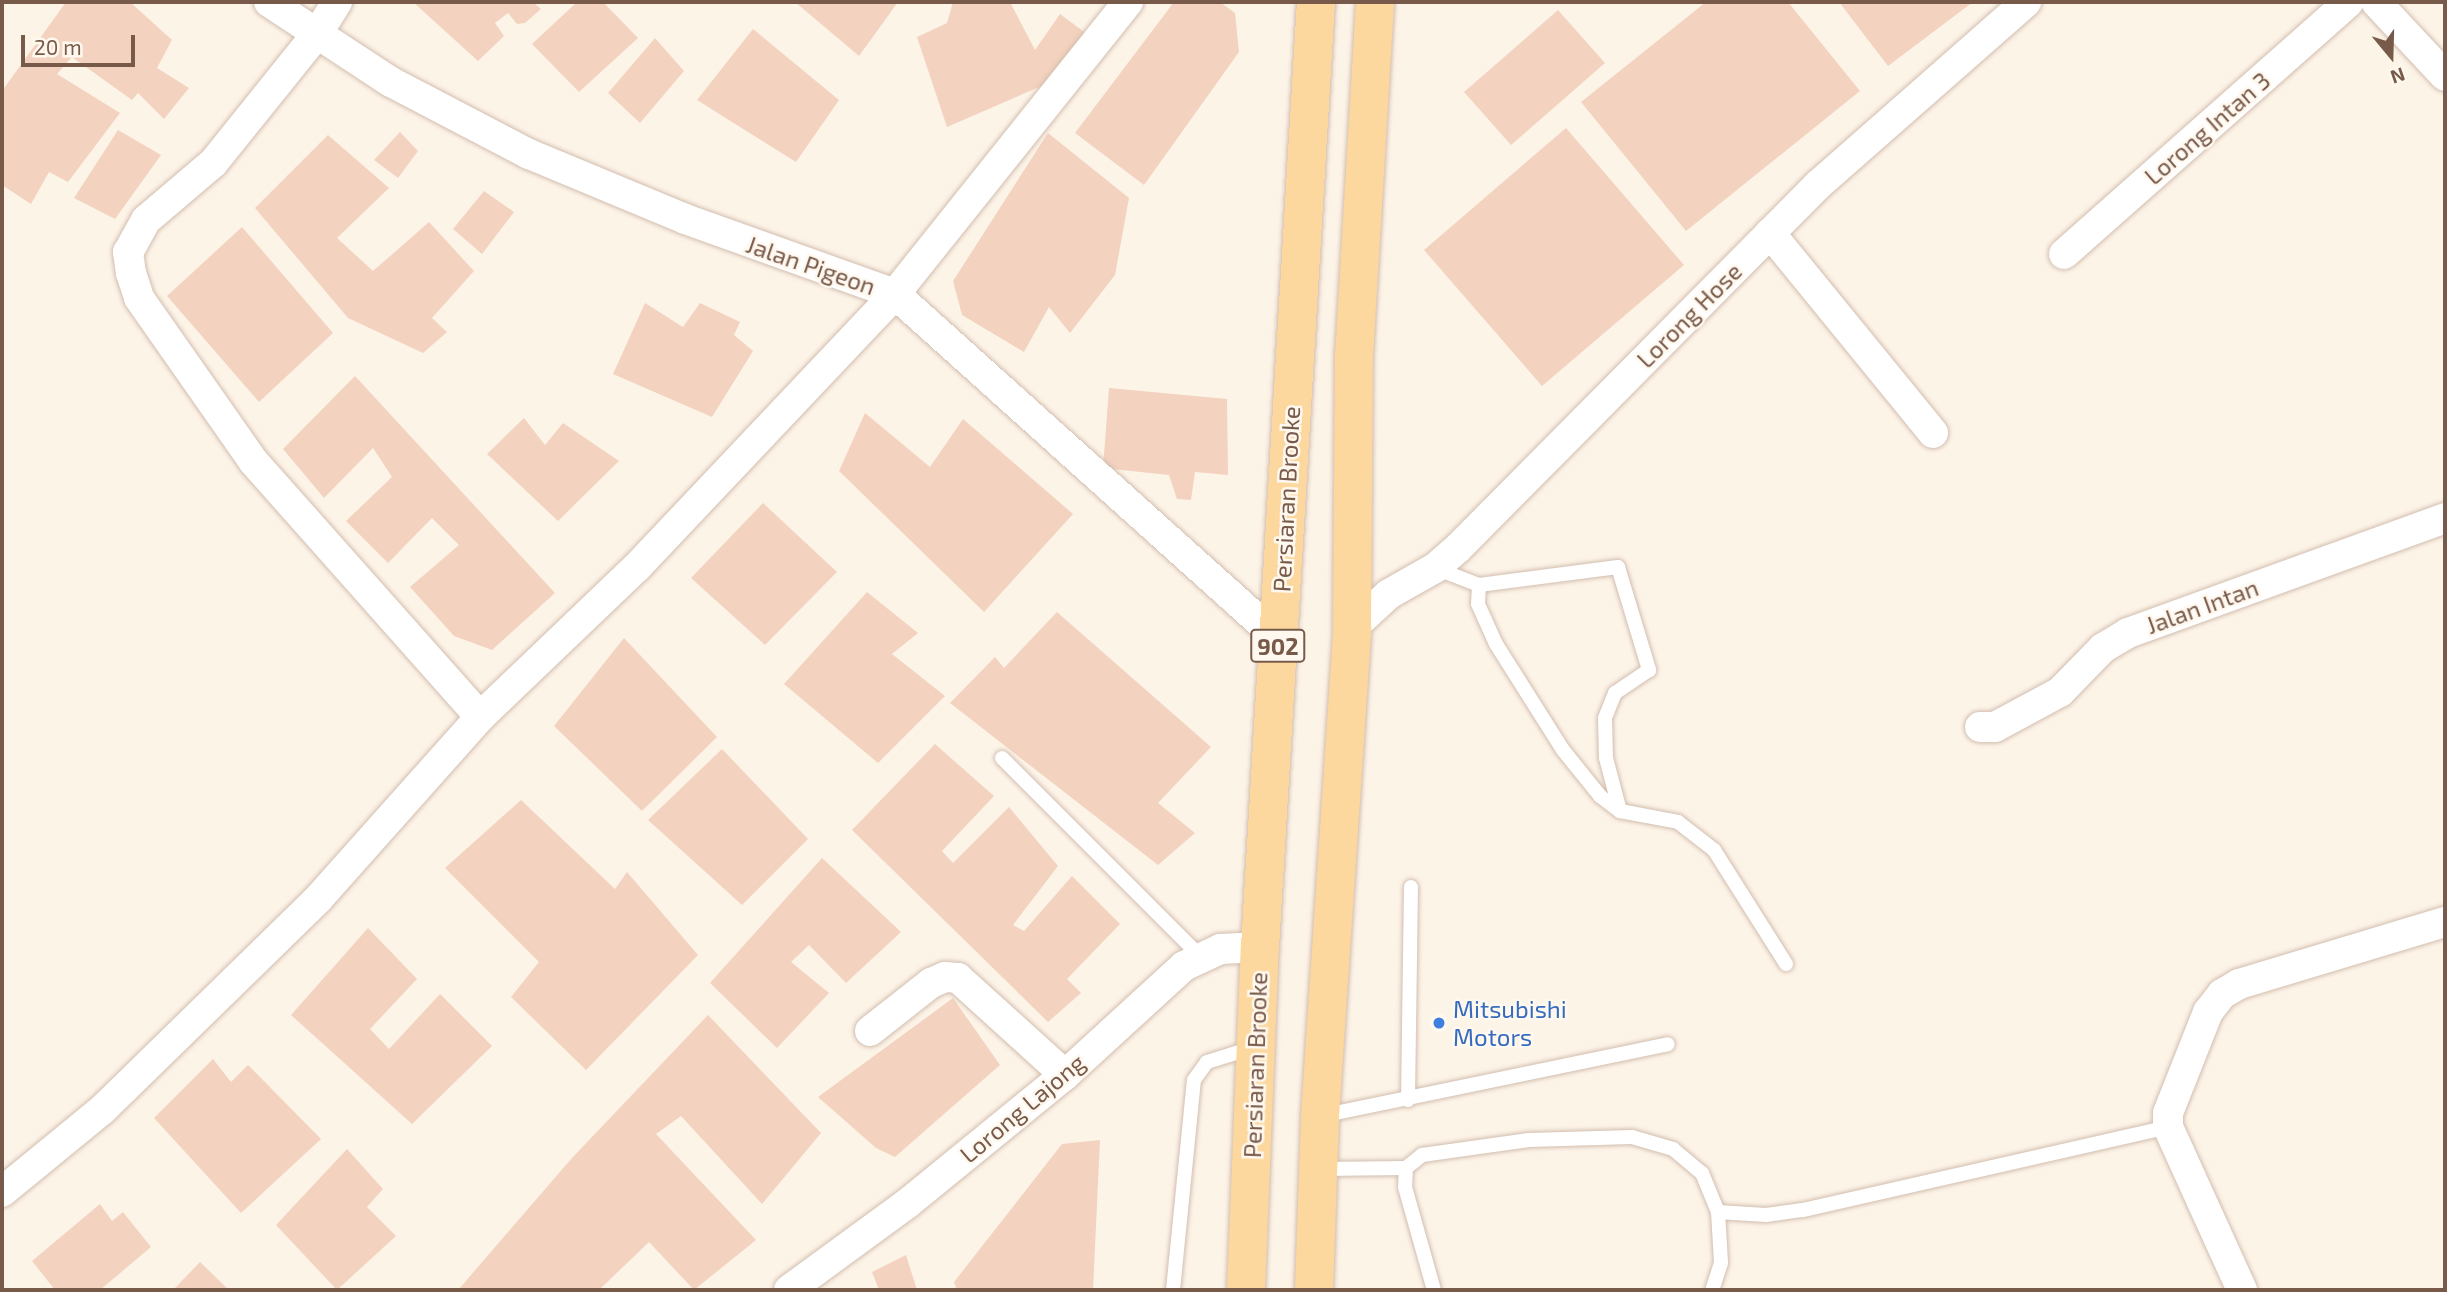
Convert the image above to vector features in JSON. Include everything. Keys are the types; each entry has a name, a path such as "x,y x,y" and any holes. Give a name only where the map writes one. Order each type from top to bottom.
{"main road":[{"name":"Persiaran Brooke","path":"1246,1290 1260,947 1316,2"},
{"path":"1314,1290 1320,1116 1352,628 1354,356 1375,2"}],"street":[{"name":"Jalan Pigeon","path":"269,2 391,82 529,154 697,224 895,294 1278,638"},
{"path":"337,2 316,34 213,163 146,220 128,252 131,273 139,298 253,461 480,717"},
{"path":"2,1192 102,1110 318,899 480,717 637,567 895,294 1128,2"},
{"name":"Lorong Hose","path":"1352,628 1389,594 1435,568 1819,184 2026,2"},
{"name":"Lorong Intan 3","path":"2064,254 2349,2"},
{"path":"2376,2 2445,76"},
{"path":"1770,233 1933,433"},
{"name":"Jalan Intan","path":"1980,727 1995,727 2051,698 2076,680 2103,648 2128,633 2445,519"},
{"path":"2242,1290 2168,1127 2168,1113 2208,1012 2222,994 2239,984 2445,922"},
{"path":"1199,956 1260,947"},
{"name":"Lorong Lajong","path":"789,1290 908,1203 1065,1075 1199,956"},
{"path":"870,1031 931,983 945,977 958,978 1065,1075"}],"lane":[{"path":"1435,568 1479,585 1618,567 1649,670 1615,693 1605,718 1606,758 1620,811"},
{"path":"1479,585 1478,604 1496,644 1563,750 1600,796 1620,811 1678,822 1714,850 1786,964"},
{"path":"1002,758 1199,956"},
{"path":"1408,1100 1410,887"},
{"path":"1320,1116 1408,1100 1668,1044"},
{"path":"1173,1290 1194,1080 1207,1062 1256,1046"},
{"path":"1718,1212 1766,1215 1803,1210 2168,1127"},
{"path":"1319,1169 1406,1168 1422,1155 1458,1147 1632,1138 1673,1149 1702,1173 1718,1212 1721,1263 1712,1290"},
{"path":"1406,1168 1405,1187 1434,1290"}],"building":[{"path":"66,2 130,2 172,40 157,68 189,88 164,119 138,93 132,100 72,57 57,74 120,113 68,182 49,172 31,204 2,185 2,91"},
{"path":"413,2 533,2 541,9 525,23 517,24 508,13 495,23 504,36 478,61"},
{"path":"577,2 603,2 638,38 579,92 532,44"},
{"path":"795,2 898,2 859,56"},
{"path":"953,2 1010,2 1035,50 1060,14 1095,40 1062,83 1039,87 947,127 917,37 947,23"},
{"path":"1174,2 1220,2 1235,13 1239,52 1144,185 1075,133"},
{"path":"1706,2 1788,2 1860,91 1686,231 1581,102"},
{"path":"1839,2 1973,2 1888,66"},
{"path":"1558,10 1605,63 1511,145 1464,92"},
{"path":"753,29 839,100 796,162 697,100"},
{"path":"655,38 684,71 640,123 608,93"},
{"path":"1566,128 1684,265 1542,386 1424,250"},
{"path":"118,130 161,155 115,219 74,198"},
{"path":"400,132 418,151 398,178 374,160"},
{"path":"1048,133 1129,198 1115,275 1070,333 1049,307 1024,352 962,315 953,281"},
{"path":"328,135 389,188 337,238 373,271 429,222 474,271 432,318 447,332 423,353 348,318 255,208"},
{"path":"484,191 514,212 482,254 453,229"},
{"path":"242,227 333,333 259,402 167,296"},
{"path":"645,303 683,327 700,303 740,322 734,335 753,351 712,417 613,374"},
{"path":"355,376 555,593 492,650 454,636 410,587 459,545 432,518 388,563 346,521 392,477 373,448 324,498 283,449"},
{"path":"1109,388 1227,399 1228,475 1195,472 1191,500 1177,499 1169,475 1103,468"},
{"path":"865,413 930,467 963,419 1073,514 984,612 839,471"},
{"path":"524,418 545,445 563,423 619,461 558,521 487,454"},
{"path":"763,503 837,572 765,645 691,578"},
{"path":"867,592 918,633 892,654 945,696 878,763 784,684"},
{"path":"1057,612 1211,747 1158,803 1195,833 1158,865 950,703 995,657 1004,668"},
{"path":"624,638 717,737 642,811 554,726"},
{"path":"935,744 994,796 942,851 953,863 1009,807 1058,866 1013,925 1024,931 1072,876 1120,924 1067,979 1081,993 1048,1022 852,830"},
{"path":"722,749 808,839 742,905 648,820"},
{"path":"521,800 615,889 627,872 698,955 586,1070 511,997 539,962 445,868"},
{"path":"822,858 901,932 846,983 809,945 791,962 829,993 777,1048 710,983"},
{"path":"368,928 417,979 370,1029 389,1049 440,994 492,1046 412,1124 291,1015"},
{"path":"953,998 1000,1065 895,1157 876,1148 818,1097"},
{"path":"708,1015 821,1133 762,1204 681,1116 656,1134 756,1240 694,1290 649,1242 599,1290 458,1290 572,1158"},
{"path":"213,1059 231,1082 248,1065 321,1139 241,1213 154,1118"},
{"path":"1100,1140 1093,1290 957,1290 954,1282 1062,1144"},
{"path":"347,1149 383,1189 367,1207 396,1236 337,1290 276,1225"},
{"path":"100,1204 112,1221 123,1212 151,1247 100,1290 55,1290 32,1261"},
{"path":"906,1255 917,1290 879,1290 872,1272"},
{"path":"200,1262 229,1290 173,1290"}],"place":[{"name":"Mitsubishi Motors","path":"1439,1023"}]}
